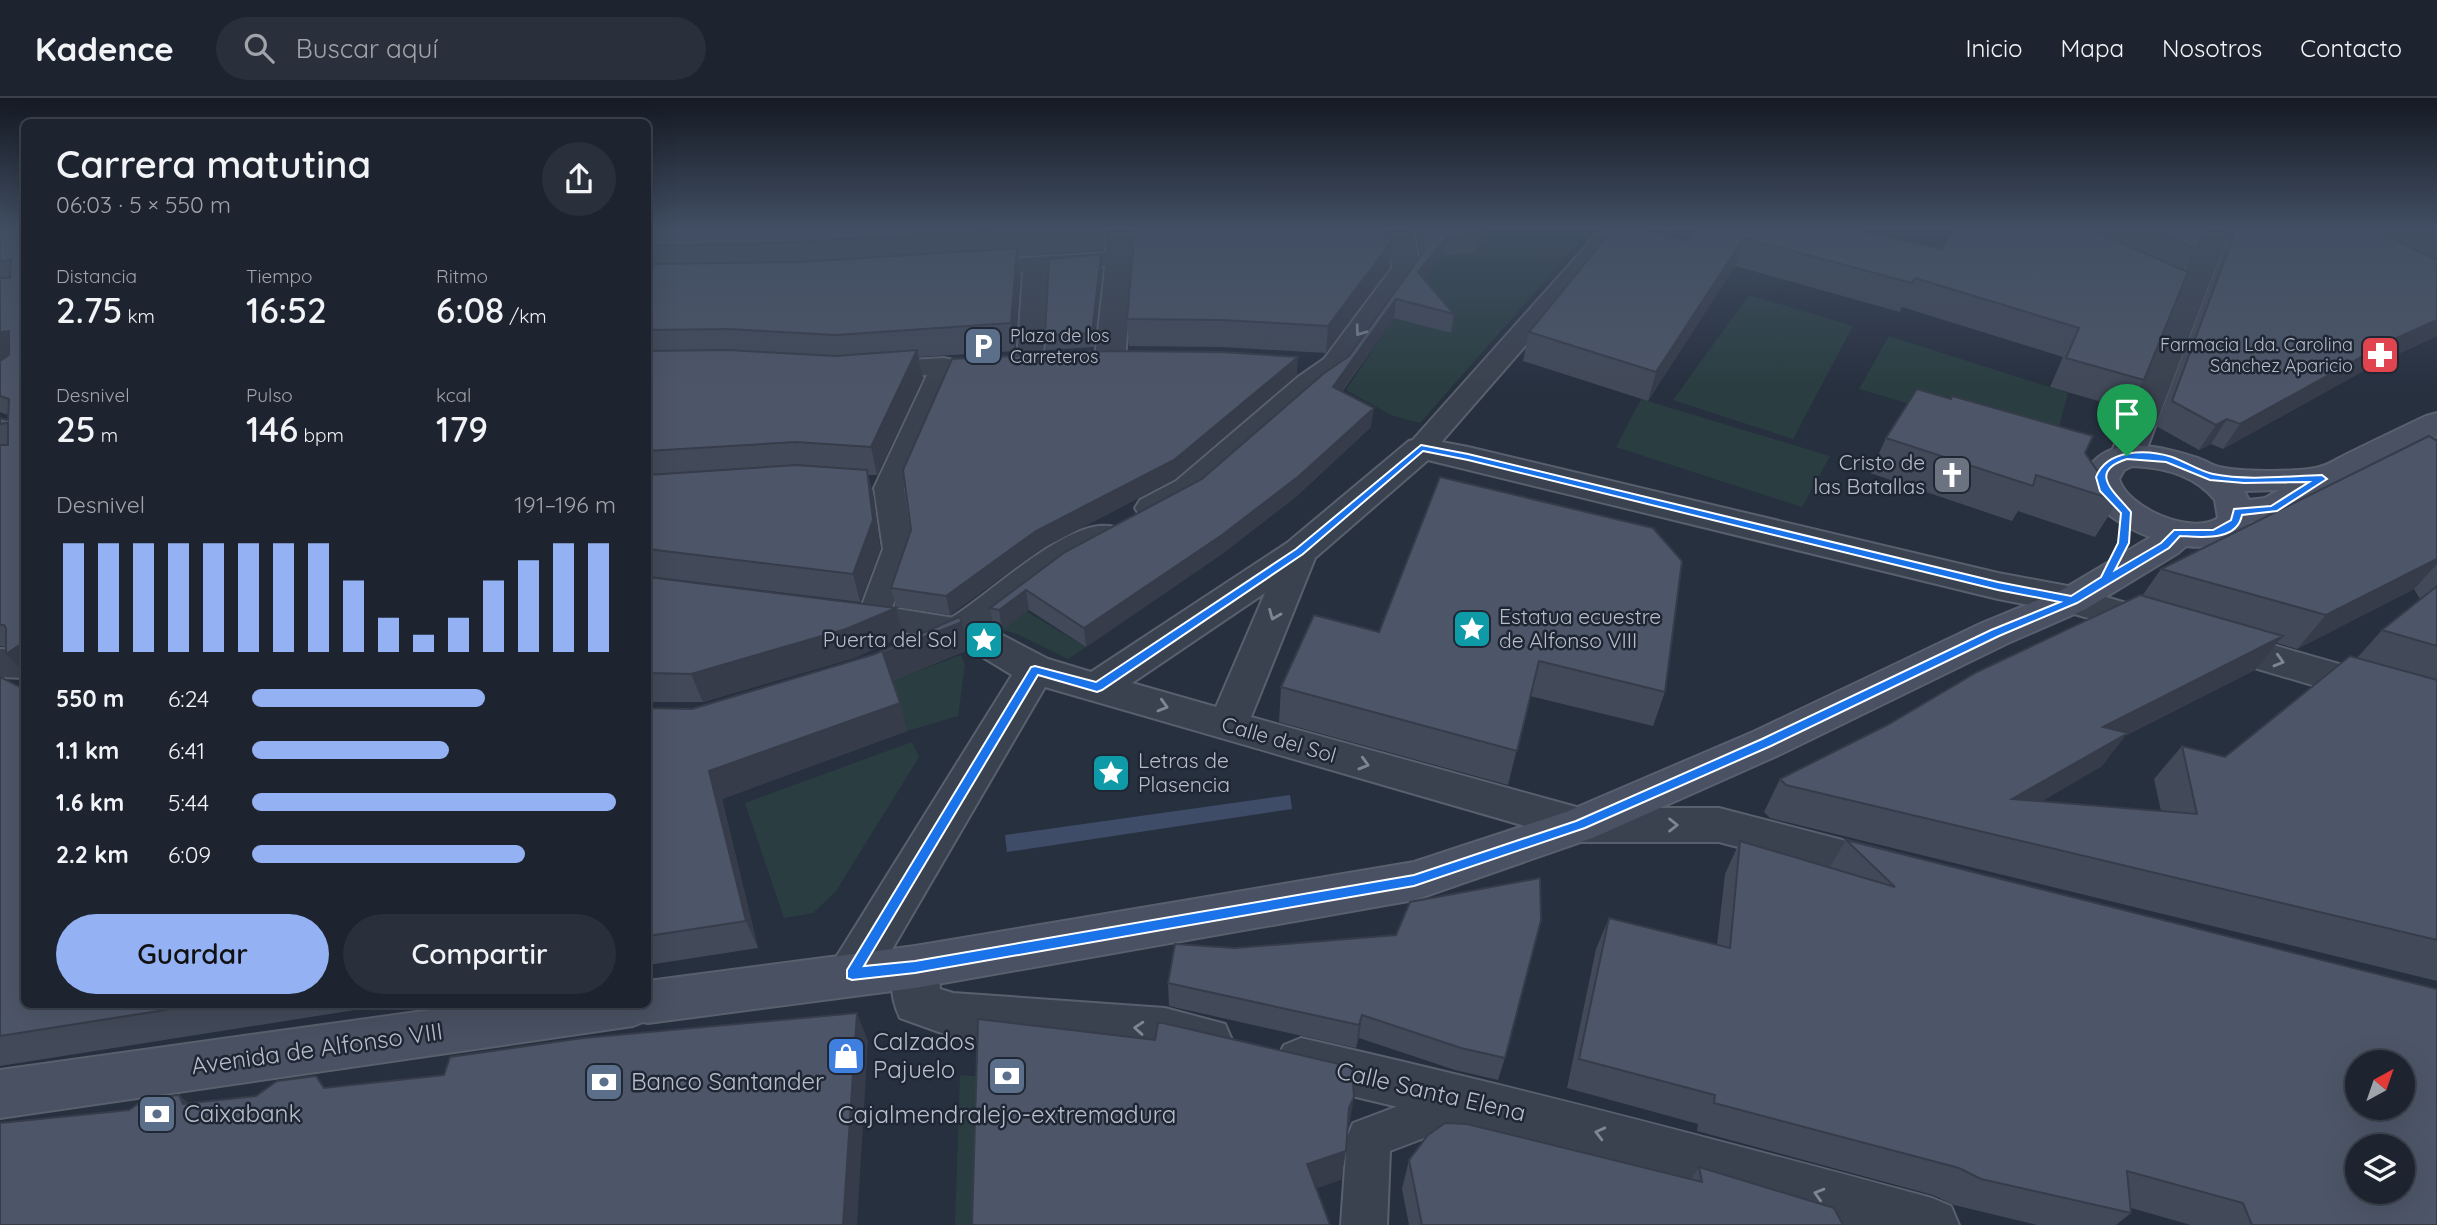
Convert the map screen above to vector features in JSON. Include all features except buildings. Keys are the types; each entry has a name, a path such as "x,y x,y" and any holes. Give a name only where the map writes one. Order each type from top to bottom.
{"main road":[{"path":"2237,512 2273,509 2322,479 2437,423"},
{"path":"2210,477 2229,494 2237,512 2235,522 2227,529 2214,534 2178,533 2159,528 2126,512 2104,488 2101,477 2113,460 2127,456 2168,459 2210,477 2244,480 2322,479"},
{"path":"2105,579 2123,543 2126,512"},
{"path":"651,1003 915,967 1414,881 1580,825 1767,743 1995,633 2073,600 2165,545 2178,533"},
{"name":"Avenida de Alfonso VIII","path":"0,1094 605,1008"}],"street":[{"path":"1042,282 1070,359"},
{"path":"1070,359 1109,282"},
{"path":"903,654 973,634 1053,561 1188,489 1310,371 1393,282"},
{"path":"1097,687 1300,552 1421,448 1567,282"},
{"path":"2127,456 2176,290 2182,282"},
{"path":"856,372 956,366 877,488 898,549 873,618"},
{"path":"2391,446 2425,465"},
{"path":"1421,448 1468,457 1998,586 2073,600 2437,707"},
{"path":"1228,725 1300,552"},
{"name":"Calle del Sol","path":"820,611 973,634 1035,670 1580,825 1719,825 1929,880"},
{"path":"0,663 21,664"},
{"path":"852,974 1035,670"},
{"name":"Calle Santa Elena","path":"915,967 917,1003 953,1015 1165,1030 1470,1100 1637,1143 1900,1221"},
{"path":"1364,1225 1369,1138 1470,1100"}],"green space":[{"path":"1423,282 1544,282 1420,423 1391,415 1346,390 1394,318"},
{"path":"1749,295 1853,326 1793,439 1673,400"},
{"path":"1889,336 2068,393 2054,446 1859,389"},
{"path":"1641,399 1830,456 1802,507 1616,447"},
{"path":"1027,612 1086,647 1068,659 1015,633 1002,630"},
{"path":"961,655 965,665 958,716 907,731 891,681"},
{"path":"912,742 919,757 836,891 813,913 784,918 745,803"},
{"path":"960,1075 986,1077 981,1225 955,1225"}],"water":[{"path":"1290,795 1292,809 1007,852 1005,835"}],"place":[{"name":"Plaza de los Carreteros","path":"983,346"},
{"name":"Farmacia Lda. Carolina Sánchez Aparicio","path":"2380,355"},
{"name":"Cristo de las Batallas","path":"1952,475"},
{"name":"Estatua ecuestre de Alfonso VIII","path":"1472,629"},
{"name":"Puerta del Sol","path":"984,640"},
{"name":"Letras de Plasencia","path":"1111,773"},
{"name":"Calzados Pajuelo","path":"846,1056"},
{"name":"Cajalmendralejo-extremadura","path":"1007,1076"},
{"name":"Banco Santander","path":"604,1082"},
{"name":"Caixabank","path":"157,1114"}],"route":[{"path":"2127,456 2113,460 2101,477 2112,500 2126,512 2123,543 2105,579 2073,600 1998,586 1468,457 1421,448 1300,552 1097,687 1035,670 852,974 915,967 1414,881 1580,825 1767,743 1995,633 2073,600 2165,545 2178,533 2214,534 2227,529 2235,522 2237,512 2273,509 2322,479 2244,480 2210,477 2190,466 2168,459 2127,456"}]}
